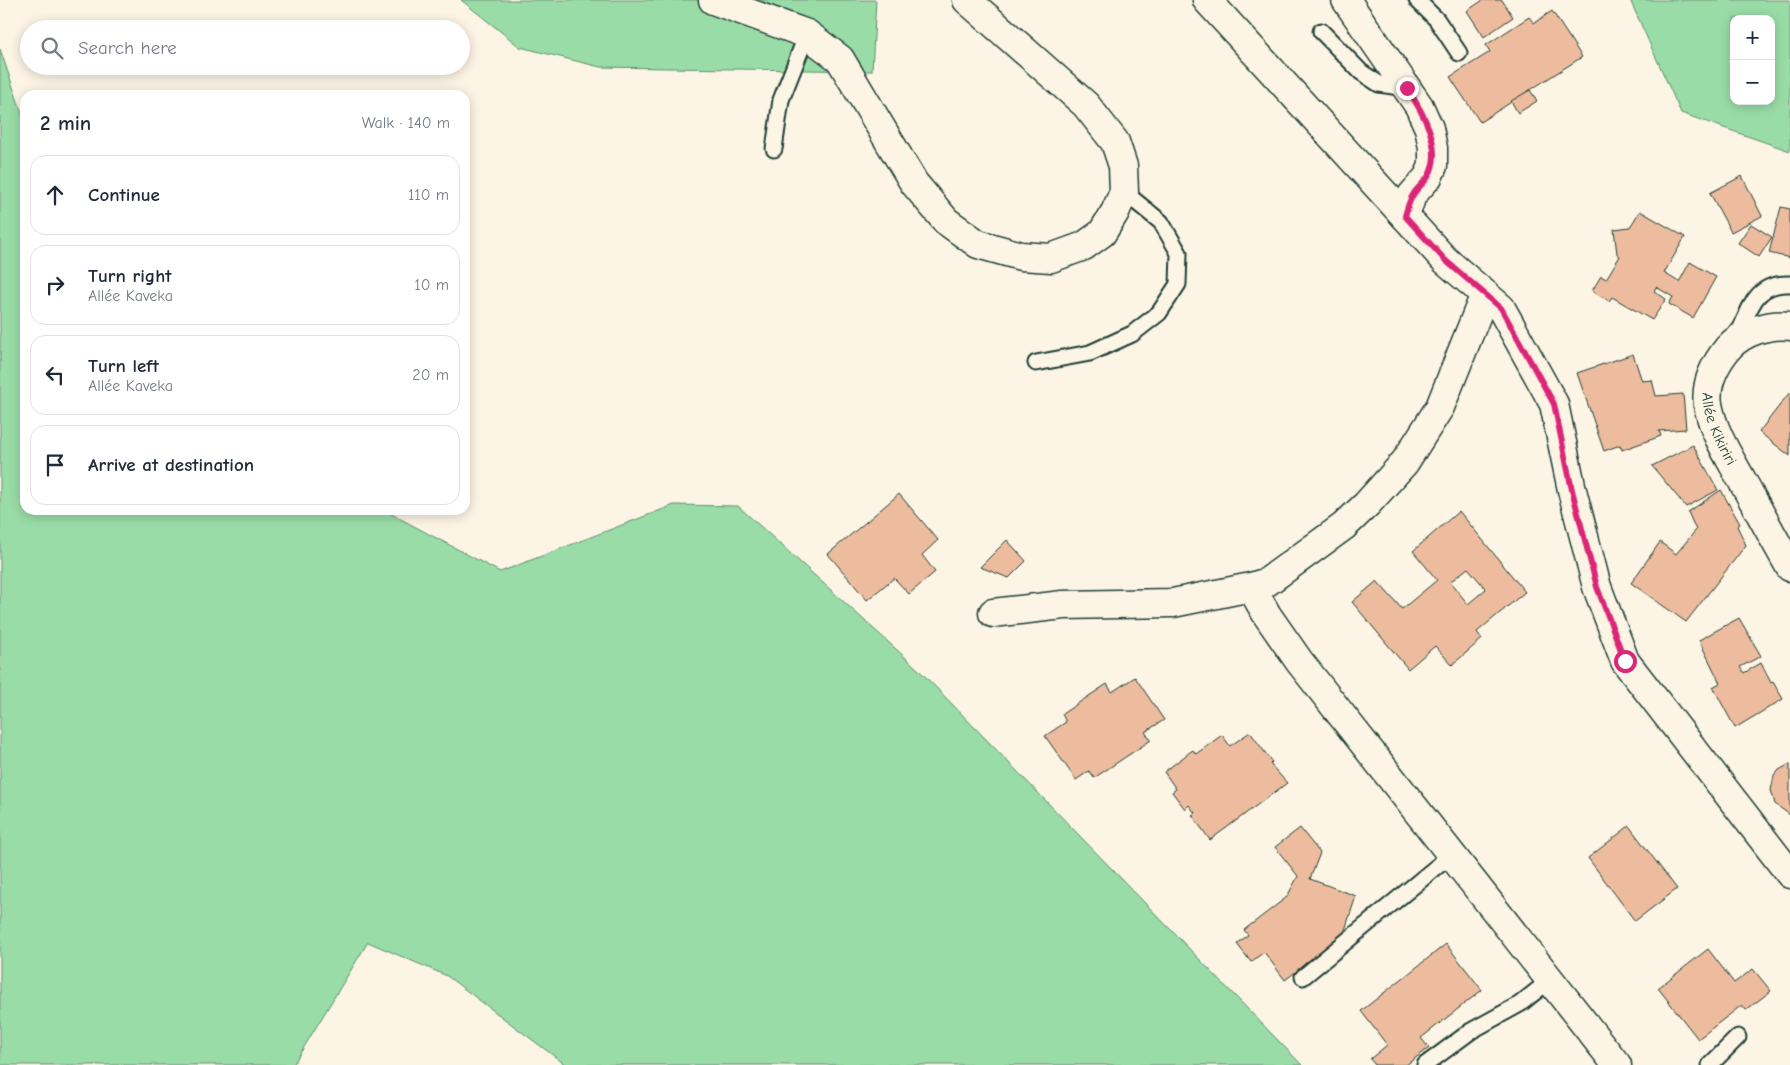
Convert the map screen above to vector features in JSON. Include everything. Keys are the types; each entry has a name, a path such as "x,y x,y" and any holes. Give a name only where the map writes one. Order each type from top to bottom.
{"street":[{"path":"713,0 807,34 840,60 914,183 946,221 978,244 1021,256 1051,258 1084,246 1102,233 1115,212 1124,192 1122,166 1115,142 1086,105 967,0"},
{"path":"1207,0 1445,260 1501,308 1554,404 1572,490 1597,587 1625,661 1790,874"},
{"path":"1346,0 1419,106 1429,128 1433,148 1433,166 1428,177 1412,196 1405,216"},
{"path":"993,613 1063,606 1173,603 1251,587 1274,577 1344,526 1368,504 1405,462 1440,408 1485,294"},
{"name":"Allée Kikiriri","path":"1790,326 1779,324 1755,330 1735,341 1718,360 1711,377 1708,402 1713,424 1790,567"},
{"path":"1251,587 1266,615 1298,661 1617,1065"}],"lane":[{"path":"1417,0 1437,20 1459,53"},
{"path":"1321,31 1361,72 1379,84 1407,88"},
{"path":"774,148 781,100 807,34"},
{"path":"1036,363 1090,353 1132,334 1159,313 1178,284 1179,253 1161,222 1124,192"},
{"path":"1735,341 1761,291 1775,283 1790,284"},
{"path":"1303,977 1451,855"},
{"path":"1425,1065 1470,1031 1520,1004 1550,980"},
{"path":"1710,1065 1738,1036"}],"green space":[{"path":"461,0 876,0 872,71 600,67 520,47"},
{"path":"1630,0 1790,0 1790,151 1681,113"},
{"path":"0,49 20,107 20,515 393,515 500,572 674,505 738,506 918,669 1302,1065 566,1065 447,976 368,942 293,1065 0,1065"}],"building":[{"path":"1483,0 1502,0 1513,17 1484,37 1467,11"},
{"path":"1552,11 1582,57 1480,122 1450,77 1490,52 1486,45 1529,17 1534,23"},
{"path":"1530,90 1537,101 1518,113 1511,101"},
{"path":"1742,176 1762,216 1731,232 1710,193"},
{"path":"1781,207 1790,209 1790,258 1769,253"},
{"path":"1640,211 1685,237 1664,273 1679,282 1690,262 1716,277 1693,318 1669,304 1673,297 1656,287 1654,291 1666,299 1652,320 1612,297 1609,301 1592,291 1601,276 1606,279 1620,256 1617,254 1614,229 1630,227"},
{"path":"1751,224 1772,237 1759,257 1738,243"},
{"path":"1633,354 1642,381 1652,380 1656,396 1683,394 1686,429 1659,431 1661,436 1622,450 1620,445 1604,451 1577,373"},
{"path":"1790,392 1790,456 1759,432"},
{"path":"1693,445 1718,490 1686,507 1652,466"},
{"path":"1721,490 1740,524 1737,526 1746,545 1686,622 1631,583 1660,542 1676,554 1696,530 1688,512"},
{"path":"899,494 938,540 922,555 935,572 909,594 894,578 867,600 828,554"},
{"path":"1459,511 1525,592 1477,632 1482,639 1452,665 1435,646 1408,669 1352,602 1377,581 1402,609 1437,580 1413,551","holes":["1468,568 1486,589 1468,604 1450,582"]},
{"path":"1007,540 1026,561 1009,578 980,567"},
{"path":"1739,618 1761,656 1740,667 1744,673 1761,663 1771,683 1773,682 1783,699 1735,728 1713,687 1720,683 1699,640"},
{"path":"1135,677 1164,720 1145,732 1151,740 1094,778 1089,771 1076,780 1045,736 1066,722 1062,714 1107,684 1112,692"},
{"path":"1250,732 1272,762 1270,764 1287,783 1210,840 1192,815 1195,813 1189,805 1185,809 1172,792 1176,789 1164,772 1193,750 1196,754 1222,735 1230,746"},
{"path":"1790,764 1790,815 1775,804 1771,790 1774,776 1779,770"},
{"path":"1629,826 1677,889 1635,921 1588,858"},
{"path":"1300,828 1320,853 1310,879 1356,896 1343,936 1285,980 1264,952 1251,962 1237,944 1248,935 1244,930 1287,897 1298,876 1275,847"},
{"path":"1446,944 1482,990 1421,1038 1429,1048 1406,1065 1375,1065 1370,1059 1387,1045 1361,1011"},
{"path":"1708,949 1734,983 1753,969 1771,991 1746,1010 1742,1005 1698,1039 1658,988"}],"route":[{"path":"1407,88 1419,106 1429,128 1433,148 1433,166 1428,177 1412,196 1405,216 1445,260 1501,308 1554,404 1572,490 1597,587 1625,661"}]}
